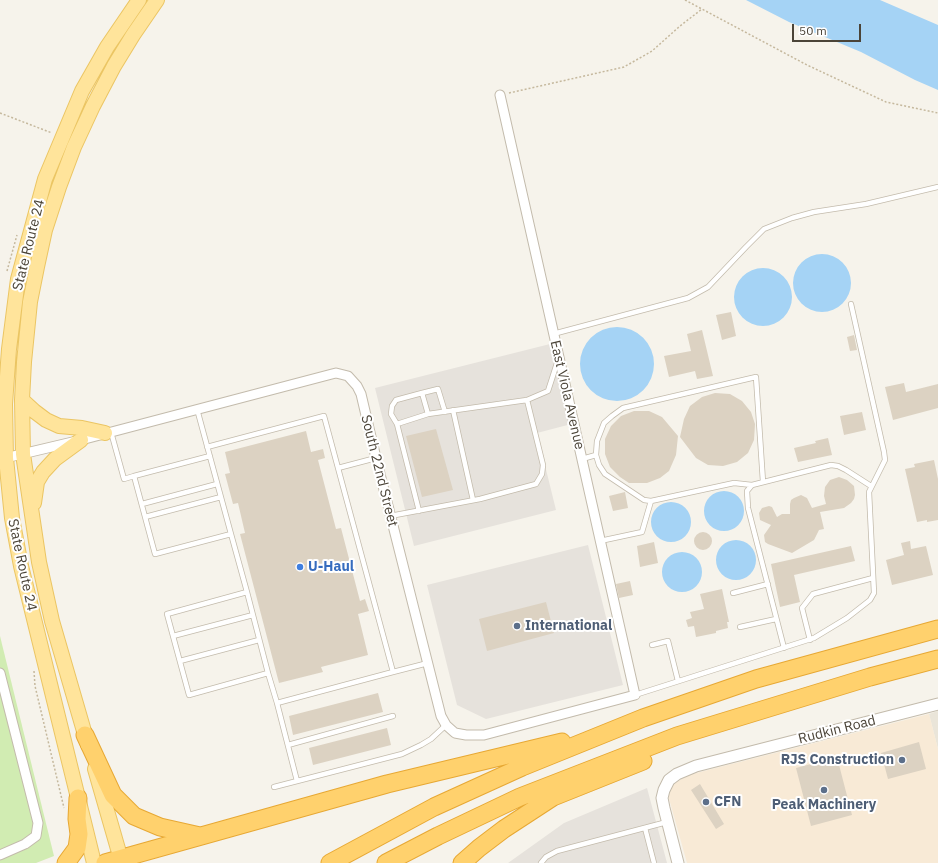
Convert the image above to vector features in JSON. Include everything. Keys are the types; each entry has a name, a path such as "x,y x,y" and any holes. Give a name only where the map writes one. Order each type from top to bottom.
{"highway":[{"path":"116,862 387,784 561,742 643,718 756,679 938,629"},
{"path":"386,863 438,836 514,800 677,736 938,659"},
{"path":"462,863 504,829 553,797 686,744 812,702 870,678"},
{"path":"330,863 434,808 522,768 643,718"},
{"path":"85,735 113,795 134,816 160,827 202,836"},
{"path":"66,863 77,848 79,834 77,819 78,798"}],"main road":[{"name":"State Route 24","path":"94,863 21,566 3,459 5,404 18,279 45,179 82,91 107,47 139,0"},
{"name":"State Route 24","path":"116,862 85,735 52,621 38,562 23,454 22,400 30,302 45,230 59,187 74,147 114,66 157,0"},
{"path":"22,400 46,420 59,426 108,432"},
{"path":"31,511 35,499 37,482 42,472 81,440"}],"street":[{"name":"East Viola Avenue","path":"500,95 635,695"},
{"name":"South 22nd Street","path":"3,459 332,374 348,376 357,386 361,394 390,516 441,716 446,725"},
{"path":"0,673 38,823 36,836 25,844 0,855"},
{"path":"446,725 455,732 466,735 484,735 635,695"},
{"name":"Rudkin Road","path":"667,822 662,798 664,790 670,780 677,774 696,766 938,704"},
{"path":"667,822 678,863"}],"lane":[{"path":"553,334 688,298 708,287 764,229 792,218 814,212 866,204 938,186"},
{"path":"635,695 810,640 847,618 870,600 874,593 869,492 885,460 852,304"},
{"path":"397,424 428,414 527,400 548,390 558,358"},
{"path":"763,482 756,377 623,408 604,423 597,441 596,455 599,465 605,474 644,500 651,501 734,483 752,485 831,465 838,466 846,470 871,486"},
{"path":"419,511 397,424 392,414 392,406 396,400 438,389 445,412"},
{"path":"422,393 428,414"},
{"path":"390,516 472,500 536,484 542,474 543,465 527,400"},
{"path":"197,409 298,780"},
{"path":"453,410 472,500"},
{"path":"208,447 324,416 393,672"},
{"path":"108,432 124,479 210,456"},
{"path":"582,459 596,455"},
{"path":"338,468 376,458"},
{"path":"134,476 155,554 231,534"},
{"path":"142,504 217,484"},
{"path":"752,485 747,491 748,508 784,648"},
{"path":"146,517 221,497"},
{"path":"600,541 642,532 651,501"},
{"path":"810,640 802,608 812,594 873,578"},
{"path":"733,593 768,584"},
{"path":"247,592 167,614 189,695 268,674"},
{"path":"173,636 253,615"},
{"path":"740,627 776,619"},
{"path":"180,662 259,640"},
{"path":"652,645 668,641 678,681"},
{"path":"277,703 428,663"},
{"path":"288,745 393,716"},
{"path":"274,786 402,754 431,739 446,725"},
{"path":"541,863 546,857 557,851 667,822"},
{"path":"645,828 654,863"}],"path":[{"path":"685,0 807,65 886,102 938,113"},
{"path":"500,95 624,67 652,51 702,9"},
{"path":"0,114 52,133"},
{"path":"34,665 35,686 65,815"}],"shaded area":[{"path":"558,342 579,422 537,433 556,510 414,546 375,388"},
{"path":"588,545 623,685 486,719 457,705 427,585"},
{"path":"938,711 938,749 929,714"},
{"path":"929,714 938,749 938,863 687,863 668,795 672,785 688,775"},
{"path":"647,788 667,863 508,863 564,823"}],"green space":[{"path":"0,636 54,856 36,863 0,863"}],"water":[{"path":"746,0 880,0 938,25 938,90 915,80 861,52 789,22"},
{"path":"822,254 833,256 843,262 849,272 851,283 849,294 843,304 833,310 822,312 811,310 801,304 795,294 793,283 795,272 801,262 811,256"},
{"path":"763,268 774,270 784,276 790,286 792,297 790,308 784,318 774,324 763,326 752,324 742,318 736,308 734,297 736,286 742,276 752,270"},
{"path":"617,327 631,330 643,338 651,350 654,364 651,378 643,390 631,398 617,401 603,398 591,390 583,378 580,364 583,350 591,338 603,330"},
{"path":"720,491 728,491 735,494 741,500 744,511 741,522 735,528 728,531 720,531 713,528 707,522 704,515 704,507 707,500 713,494"},
{"path":"667,502 675,502 682,505 688,511 691,522 688,533 682,539 675,542 667,542 660,539 654,533 651,526 651,518 654,511 660,505"},
{"path":"732,540 740,540 747,543 753,549 756,560 753,571 747,577 740,580 732,580 725,577 719,571 716,564 716,556 719,549 725,543"},
{"path":"678,552 686,552 693,555 699,561 702,572 699,583 693,589 686,592 678,592 671,589 665,583 662,576 662,568 665,561 671,555"}],"building":[{"path":"731,312 736,336 722,340 716,315"},
{"path":"702,330 713,376 697,379 695,371 669,377 664,356 691,351 687,334"},
{"path":"854,335 857,350 850,351 847,337"},
{"path":"904,383 906,392 938,384 938,408 893,420 885,387"},
{"path":"715,393 730,394 742,401 751,412 755,424 754,440 748,453 737,462 723,466 708,465 696,458 680,437 684,419 690,406 702,397"},
{"path":"634,411 649,411 662,417 678,436 676,455 669,471 660,478 647,483 629,483 620,477 610,467 605,454 605,439 611,426 621,416"},
{"path":"862,412 866,430 844,435 840,416"},
{"path":"436,429 453,490 422,497 406,436"},
{"name":"U-Haul","path":"306,431 311,452 323,449 325,458 318,460 336,529 341,528 360,601 365,599 369,611 358,614 368,655 321,667 323,672 279,683 240,534 245,533 238,503 233,504 225,474 230,473 225,452"},
{"path":"828,438 832,455 798,462 794,448 816,443 815,441"},
{"path":"934,460 938,479 938,520 917,522 905,469 915,467 914,464"},
{"path":"839,477 847,480 854,486 854,499 844,508 820,512 824,529 819,530 814,540 792,553 765,542 764,535 771,525 760,520 759,513 762,508 769,506 772,507 777,517 782,514 790,514 791,500 801,495 807,498 812,508 826,504 824,496 825,487 830,480"},
{"path":"625,492 628,508 613,511 609,496"},
{"path":"703,532 709,535 712,541 709,547 703,550 697,547 694,541 697,535"},
{"path":"910,541 911,549 926,546 933,575 892,585 886,560 904,555 901,543"},
{"path":"654,542 658,563 640,567 637,546"},
{"path":"851,546 855,561 794,575 800,602 780,607 771,564"},
{"path":"630,581 633,595 619,598 616,584"},
{"path":"722,589 729,622 727,622 728,628 716,631 716,633 696,637 694,626 688,627 686,620 692,618 690,612 704,609 700,594"},
{"name":"International","path":"546,602 554,633 487,651 479,619"},
{"path":"378,693 383,712 293,735 289,716"},
{"path":"387,728 391,745 313,765 309,748"},
{"path":"919,742 926,769 888,779 881,753"},
{"path":"837,757 852,815 811,826 796,768"},
{"path":"700,784 724,824 716,829 691,790"}],"place":[{"name":"U-Haul","path":"300,567"},
{"name":"International","path":"517,626"},
{"name":"RJS Construction","path":"902,760"},
{"name":"Peak Machinery","path":"824,790"},
{"name":"CFN","path":"706,802"}]}
